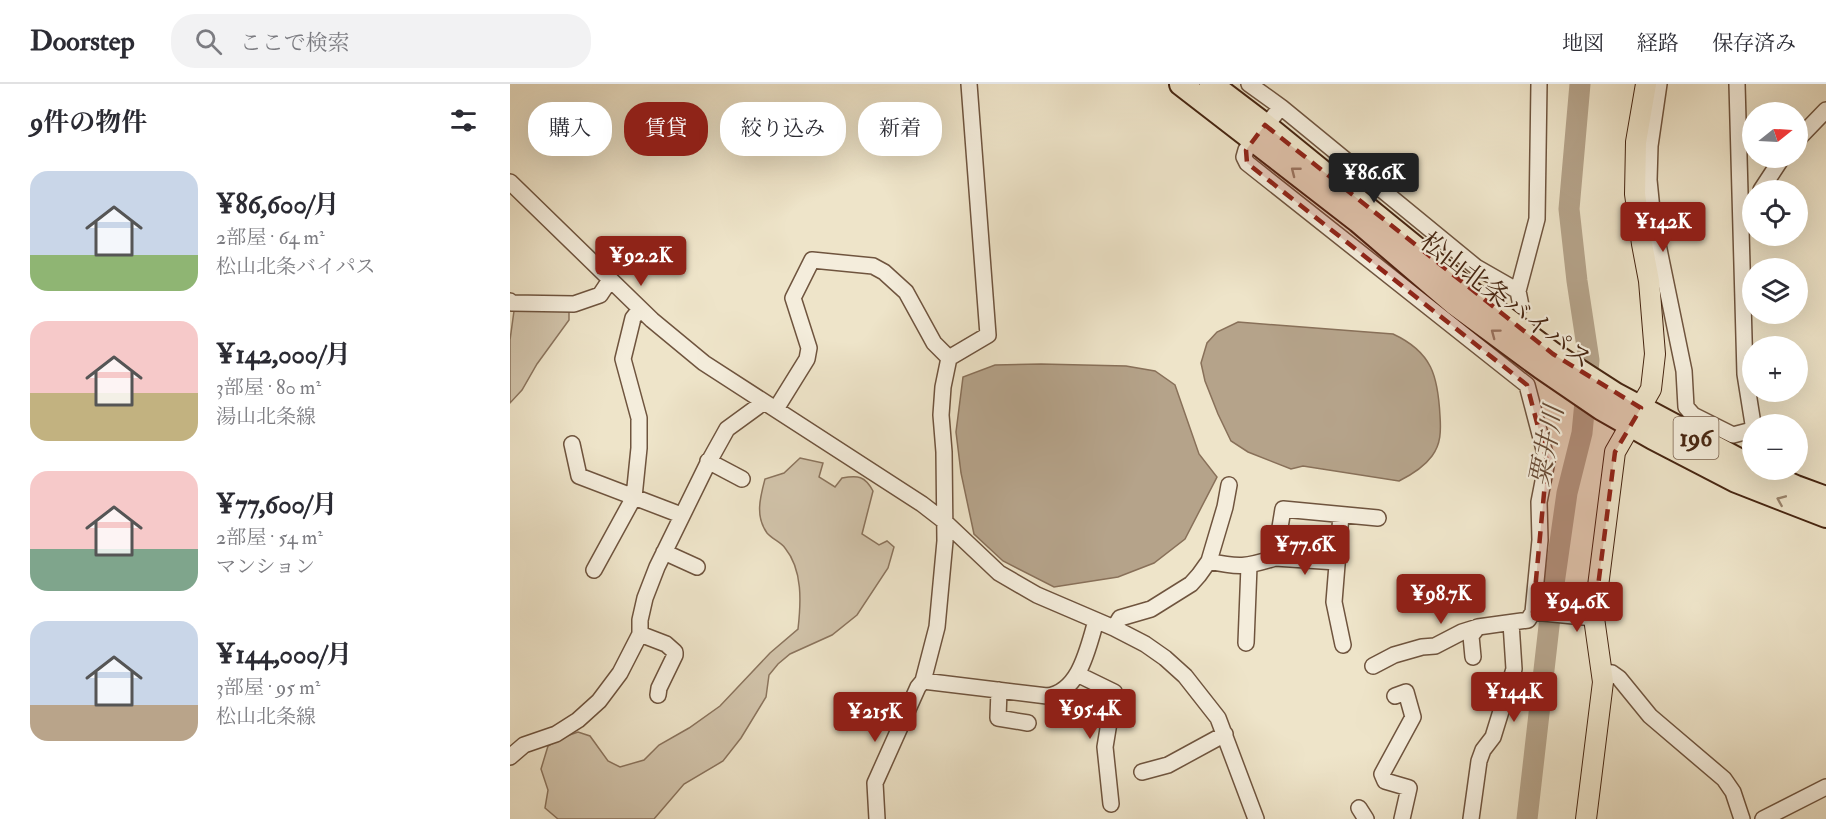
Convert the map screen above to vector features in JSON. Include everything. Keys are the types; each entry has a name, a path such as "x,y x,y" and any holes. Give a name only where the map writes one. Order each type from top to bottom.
{"highway":[{"name":"松山北条バイパス","path":"1181,84 1260,132 1465,288 1537,372 1609,401 1736,481 1792,505 1826,516"},
{"name":"松山北条バイパス","path":"1211,84 1260,132"},
{"name":"松山北条バイパス","path":"1636,417 1672,426 1742,462"},
{"path":"1780,480 1826,498"}],"main road":[{"path":"1586,819 1603,682 1594,618 1615,452 1651,389 1655,354 1649,281 1635,194 1636,142 1646,84"}],"street":[{"path":"877,819 874,783 918,687 923,681 937,627 945,541 944,452 941,415 943,387 949,358 988,335 969,84"},
{"path":"1249,84 1281,107 1476,267 1520,299 1528,249 1537,219 1539,84"},
{"path":"1659,84 1650,146 1649,180 1653,220 1684,371 1686,407 1693,415 1733,435 1742,433"},
{"path":"1737,84 1742,225"},
{"path":"1281,107 1246,150 1244,157 1247,163 1537,372 1547,461 1539,502 1540,540 1534,612 1528,620 1478,627 1462,632 1435,646 1422,646 1394,655 1373,666"},
{"path":"1808,129 1826,110"},
{"path":"510,182 640,309 704,363 896,486 944,521 999,573 1037,595 1114,628 1166,658 1185,676 1218,718 1226,734 1256,819"},
{"path":"1742,246 1745,374 1751,414"},
{"path":"510,757 524,745 556,734 585,714 599,701 620,674 640,634 640,620 645,598 664,552 708,461 728,429 770,406 807,359 809,348 793,298 812,260 873,267 884,272 906,292 934,343 949,358"},
{"path":"510,301 512,303 574,304 600,295 610,280"},
{"path":"594,570 634,497 639,448 639,418 623,359 633,318 640,309"},
{"path":"1672,426 1686,407"},
{"path":"572,444 579,476 681,515"},
{"path":"708,461 742,479"},
{"path":"1114,628 1120,618 1151,609 1191,584 1209,561 1225,507 1229,484"},
{"path":"1275,558 1283,509 1341,515 1372,522"},
{"path":"1338,639 1334,602 1341,515"},
{"path":"664,552 697,567"},
{"path":"1209,561 1235,567 1249,566 1275,558 1336,562"},
{"path":"1246,642 1249,566"},
{"path":"1534,612 1594,618"},
{"path":"923,681 1047,696 1057,695 1077,674 1096,621"},
{"path":"1470,819 1479,761 1483,750 1493,737 1514,669 1511,623"},
{"path":"1473,657 1471,636 1478,627"},
{"path":"640,634 666,644 675,652 658,695"},
{"path":"1602,672 1612,673 1619,678 1650,716 1724,779 1733,792 1742,819"},
{"path":"1077,674 1114,692 1106,747 1111,804"},
{"path":"987,721 993,690"},
{"path":"993,690 998,718 1028,723"},
{"path":"1395,696 1406,692 1413,717 1382,774 1385,781 1409,788 1402,819"},
{"path":"1142,772 1168,765 1226,734"},
{"path":"1763,819 1826,788"}],"highlighted area":[{"path":"1265,125 1553,354 1641,408 1615,452 1594,618 1533,612 1547,461 1527,385 1247,163 1246,150"}],"shaded area":[{"path":"523,301 569,310 569,320 537,364 522,390 510,403 510,340 514,311"},
{"path":"1238,322 1393,334 1406,341 1424,357 1435,377 1440,432 1439,442 1432,456 1425,464 1399,481 1303,466 1291,469 1248,452 1231,441 1205,381 1201,363 1207,343 1217,332"},
{"path":"995,365 1126,366 1155,371 1175,385 1199,454 1217,477 1185,539 1154,563 1118,577 1054,587 1003,561 974,534 961,473 956,432 963,377"},
{"path":"800,458 823,463 819,477 835,487 842,478 848,477 857,477 867,482 873,491 862,534 879,545 887,541 894,547 888,568 857,615 832,635 790,654 778,664 769,675 766,697 741,738 723,761 684,784 654,819 558,819 545,808 548,790 541,769 548,746 578,732 590,736 608,761 620,767 644,760 659,745 689,728 720,706 770,653 798,629 800,598 795,566 783,546 763,527 760,507 765,479 784,473"}],"waterway":[{"name":"粟井川","path":"1527,819 1553,591 1567,493 1582,433 1589,360 1569,209 1580,84"}]}
